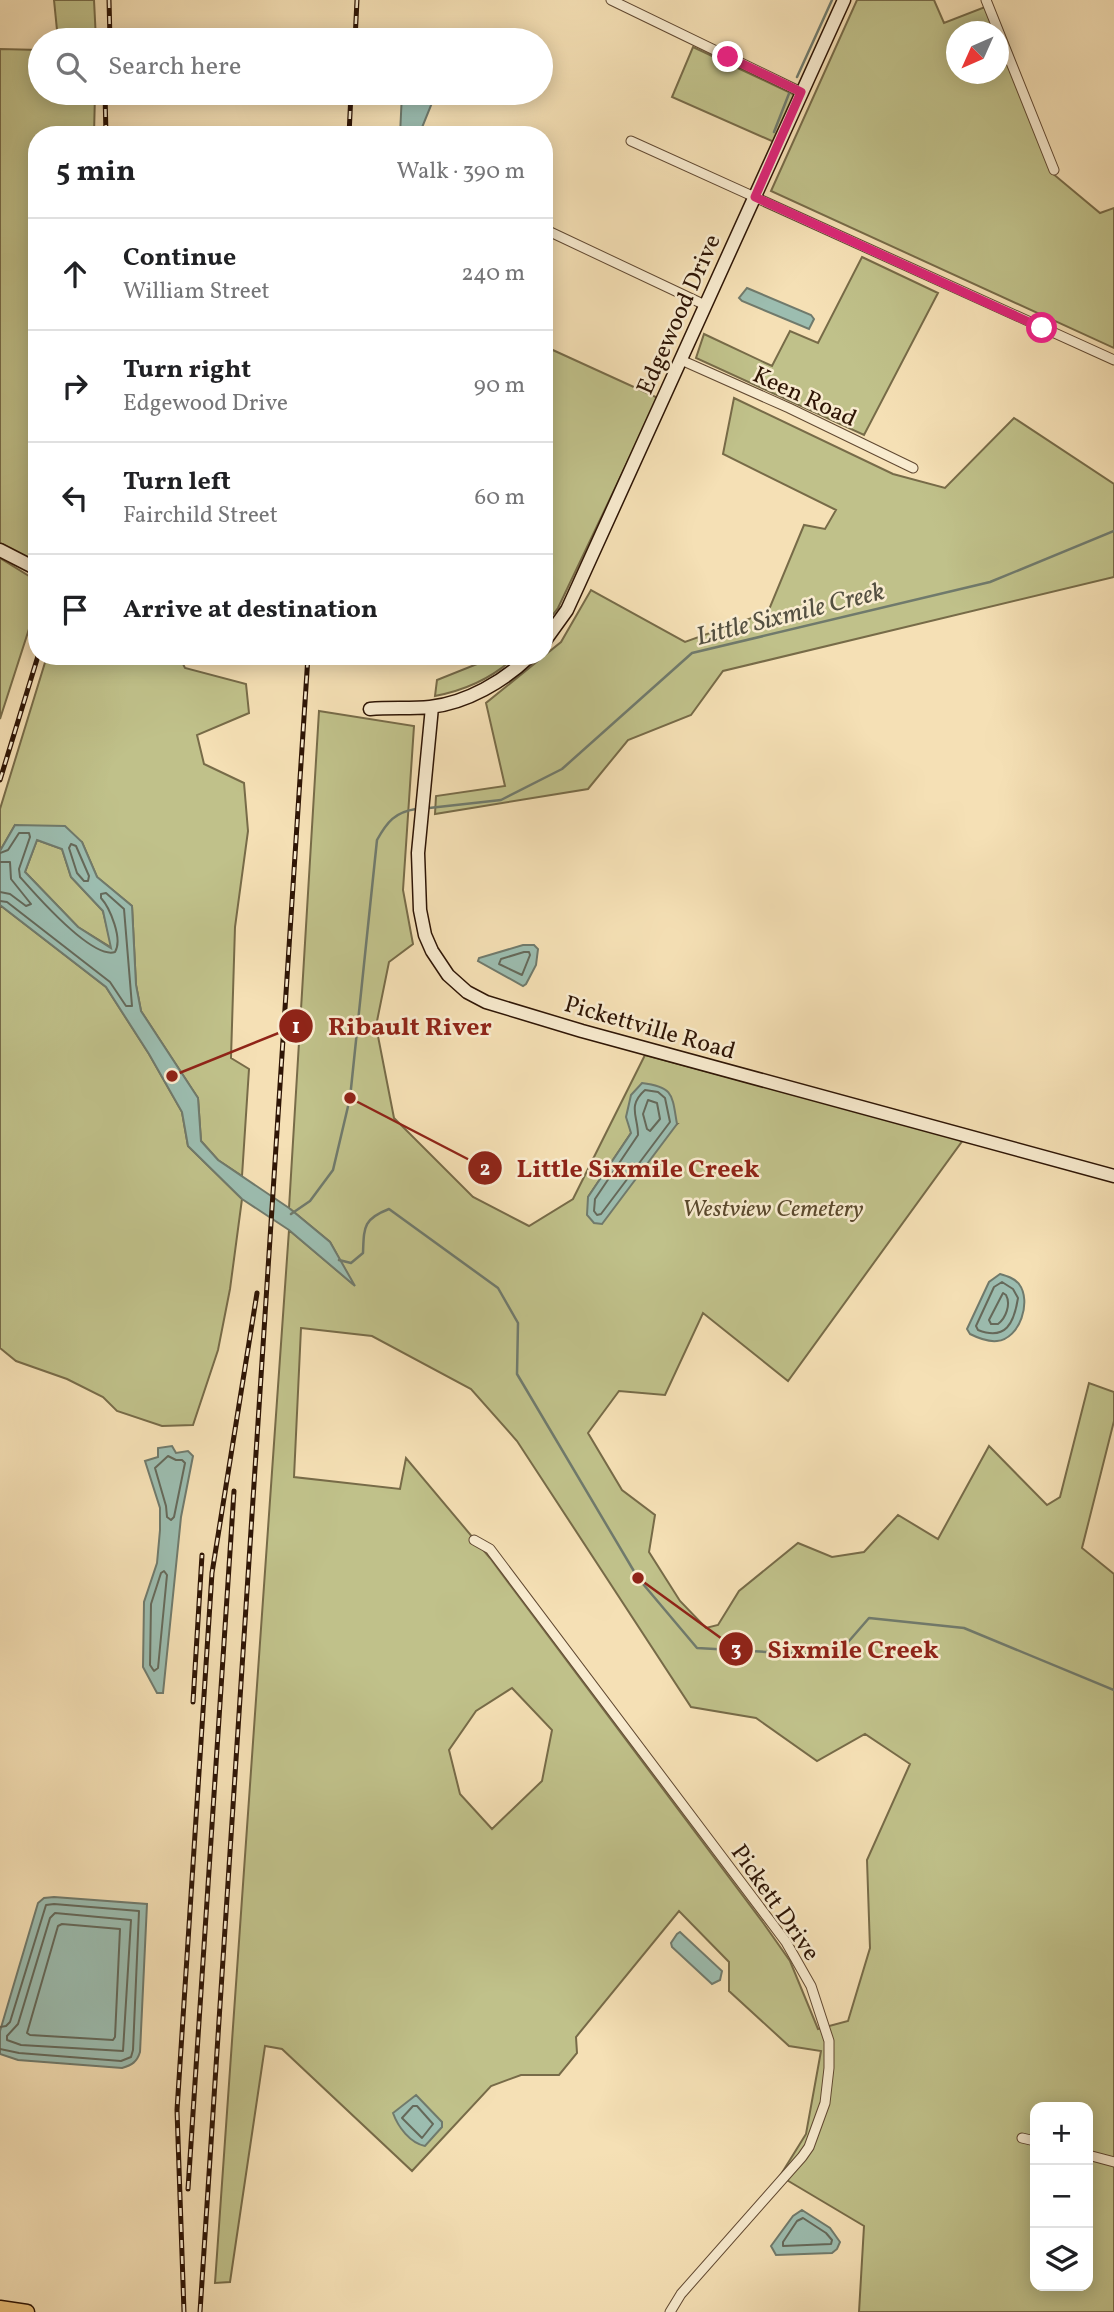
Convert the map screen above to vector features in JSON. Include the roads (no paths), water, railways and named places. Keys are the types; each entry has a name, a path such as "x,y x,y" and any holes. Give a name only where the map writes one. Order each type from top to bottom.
{"main road":[{"path":"0,2308 27,2312"}],"street":[{"path":"611,0 801,92"},
{"name":"Edgewood Drive","path":"553,631 573,598 844,0"},
{"path":"986,0 1054,170"},
{"path":"631,141 1114,360"},
{"path":"553,233 705,305"},
{"name":"Keen Road","path":"681,360 913,468"},
{"path":"0,550 28,564"},
{"path":"370,709 432,707 464,698 505,677 519,665"},
{"name":"Pickettville Road","path":"432,707 418,852 419,909 432,951 448,975 467,992 486,1002 594,1034 1114,1176"},
{"name":"Pickett Drive","path":"474,1540 491,1549 786,1942 811,1986 829,2041 825,2103 809,2147 791,2171 681,2294 670,2312"},
{"path":"1023,2138 1030,2140"},
{"path":"1093,2156 1114,2162"}],"water":[{"path":"401,105 431,105 423,126 400,126"},
{"path":"747,288 811,315 814,319 809,329 742,301 739,298"},
{"path":"15,825 65,826 82,842 97,877 132,906 136,985 141,1011 198,1098 201,1141 218,1160 289,1208 330,1242 355,1286 289,1230 242,1199 188,1146 182,1112 106,987 0,905 0,851","holes":["37,840 62,849 71,877 103,911 111,948 78,927 25,872"]},
{"path":"523,945 534,945 538,949 536,965 523,986 478,961 479,958"},
{"path":"642,1083 660,1087 670,1094 677,1124 602,1224 594,1223 587,1215 588,1197 631,1133 626,1117 631,1095"},
{"path":"1000,1274 1019,1284 1023,1291 1024,1309 1012,1334 997,1341 987,1340 970,1334 967,1329 989,1282"},
{"path":"172,1446 176,1453 188,1451 193,1456 181,1517 163,1693 157,1693 143,1667 144,1602 157,1563 160,1530 160,1508 145,1461 158,1457 158,1448"},
{"path":"44,1898 147,1904 140,2052 136,2061 129,2066 122,2068 18,2060 0,2054 0,2031 38,1903"},
{"path":"680,1932 722,1971 720,1980 712,1984 672,1947 671,1943"},
{"path":"416,2095 442,2122 442,2127 425,2146 414,2142 405,2134 393,2113"},
{"path":"802,2210 830,2228 840,2242 832,2253 776,2255 771,2246 793,2216"}],"waterway":[{"path":"797,77 832,0"},
{"path":"774,132 790,91"},
{"name":"Little Sixmile Creek","path":"429,808 501,800 562,769 692,653 990,582 1114,531"},
{"name":"Little Sixmile Creek","path":"291,1214 310,1201 333,1170 350,1098 377,840 392,819 416,809"},
{"path":"339,1260 351,1263 363,1253 367,1225 374,1216 389,1209 498,1288 518,1323 517,1374 638,1578 697,1648 836,1656 869,1618 964,1628 1114,1690"}],"railway":[{"path":"109,0 110,28"},
{"path":"356,28 357,0"},
{"path":"105,105 106,126"},
{"path":"349,126 350,105"},
{"path":"0,780 35,665"},
{"path":"200,2312 307,665"},
{"path":"184,2312 177,2110 212,1573 257,1293"},
{"path":"188,2189 234,1491"},
{"path":"193,1702 202,1555"}],"place":[{"name":"Ribault River","path":"172,1076"},
{"name":"Little Sixmile Creek","path":"350,1098"},
{"name":"Sixmile Creek","path":"638,1578"}],"park label":[{"name":"Westview Cemetery","path":"773,1208"}]}
